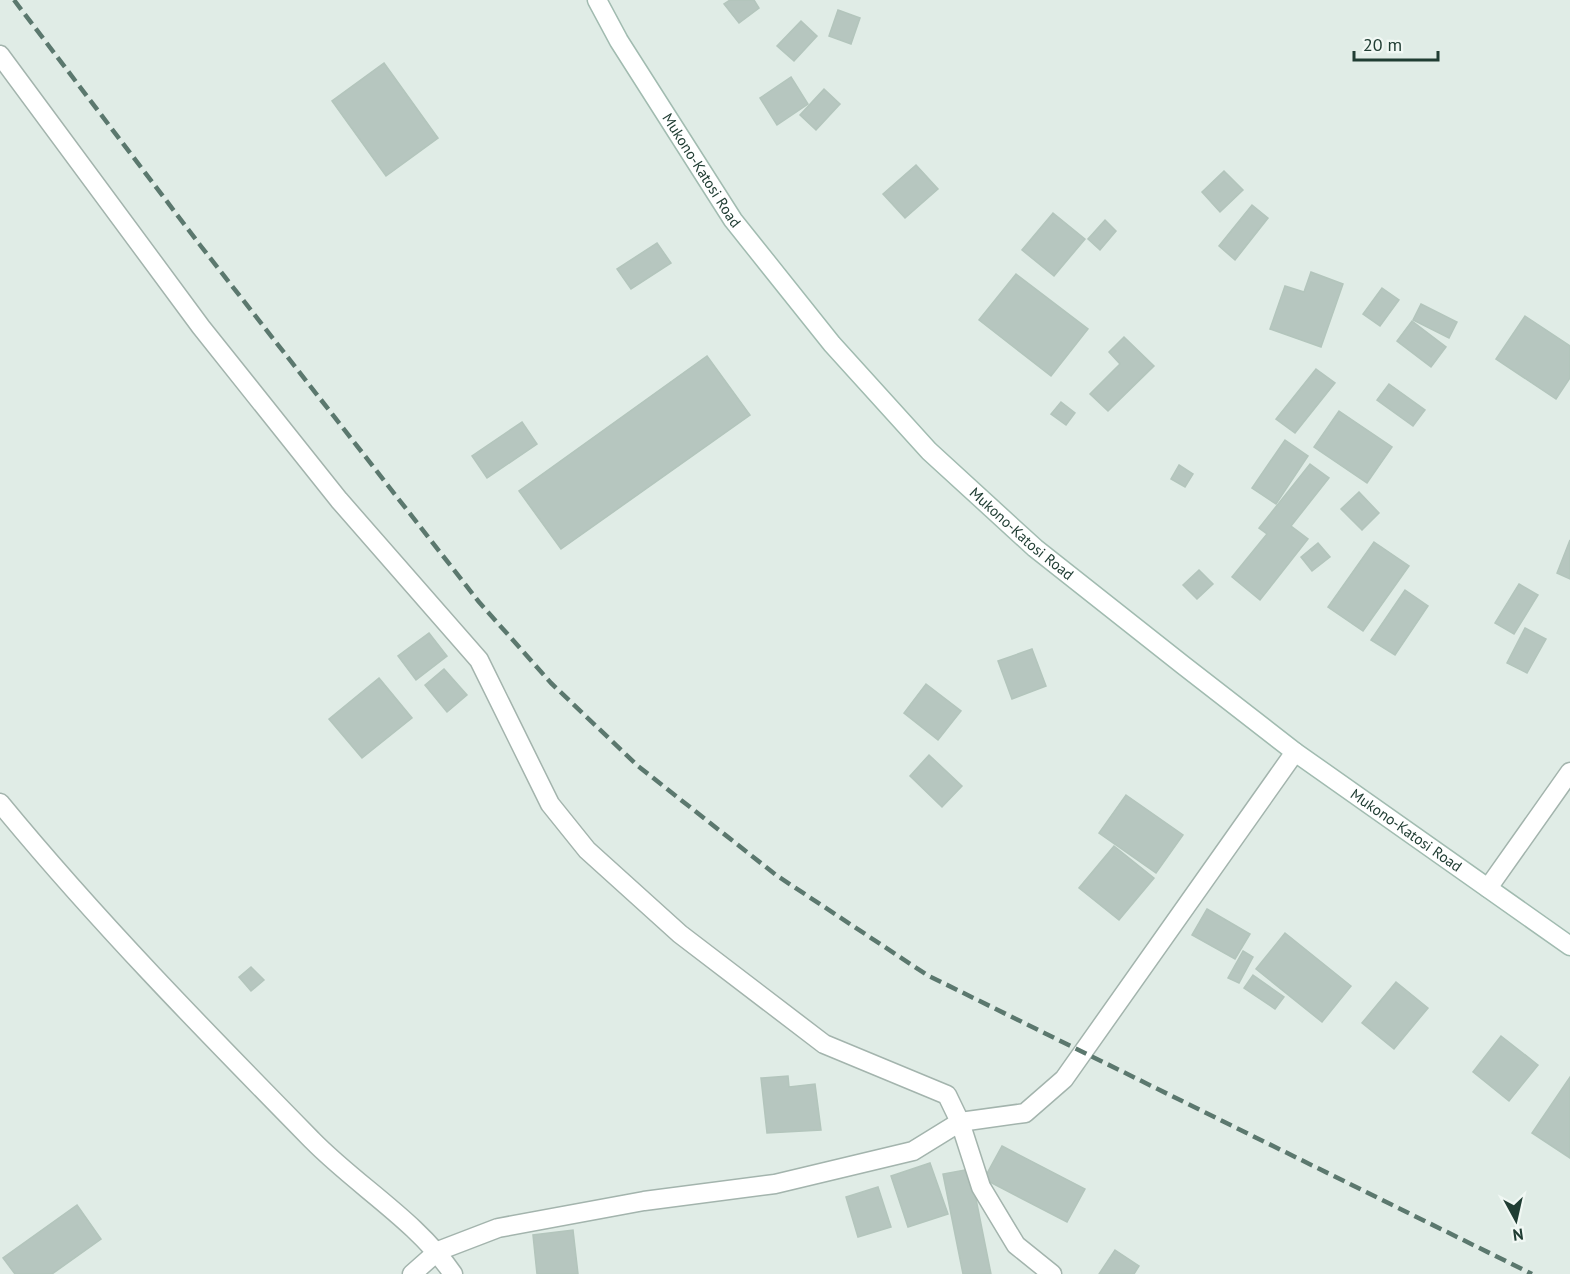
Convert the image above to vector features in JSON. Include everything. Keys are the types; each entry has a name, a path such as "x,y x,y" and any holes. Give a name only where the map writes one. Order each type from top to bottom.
{"street":[{"name":"Mukono-Katosi Road","path":"597,0 619,41 733,220 832,344 929,452 1035,548 1295,752 1570,946"},
{"path":"0,55 208,336 339,500 479,660 550,804 587,850 680,934 824,1044 947,1095 960,1122 981,1187 1016,1245 1052,1274"},
{"path":"412,1274 438,1251 498,1228 644,1201 775,1184 913,1151 960,1122 1025,1113 1064,1079 1295,752"},
{"path":"1488,888 1570,772"},
{"path":"0,803 62,878 314,1142 438,1251 453,1274"}],"building":[{"path":"730,0 754,0 759,8 739,23 724,4"},
{"path":"838,10 860,18 851,44 829,36"},
{"path":"801,21 817,36 794,61 777,46"},
{"path":"384,63 438,138 386,176 332,101"},
{"path":"791,77 808,104 777,125 760,98"},
{"path":"824,89 840,104 816,130 800,115"},
{"path":"916,165 938,189 905,218 883,194"},
{"path":"1224,171 1243,190 1220,212 1202,192"},
{"path":"1252,205 1268,218 1235,260 1219,246"},
{"path":"1053,213 1085,239 1054,276 1022,250"},
{"path":"1105,220 1116,231 1100,250 1088,239"},
{"path":"657,243 671,263 631,289 617,269"},
{"path":"1311,272 1343,284 1321,347 1270,329 1285,286 1304,292"},
{"path":"1016,274 1088,329 1051,376 979,320"},
{"path":"1382,288 1399,300 1380,326 1363,314"},
{"path":"1421,304 1457,322 1449,338 1413,320"},
{"path":"1525,316 1570,346 1570,378 1556,399 1496,359"},
{"path":"1412,321 1446,347 1431,367 1397,341"},
{"path":"1124,337 1154,366 1108,411 1090,394 1120,364 1109,352"},
{"path":"707,356 750,415 561,549 519,491"},
{"path":"1316,369 1335,383 1295,433 1276,419"},
{"path":"1389,384 1425,410 1413,426 1377,400"},
{"path":"1061,402 1075,413 1066,425 1051,414"},
{"path":"1339,411 1392,447 1367,483 1314,447"},
{"path":"522,422 537,444 487,478 472,456"},
{"path":"1285,440 1308,456 1276,504 1252,488"},
{"path":"1310,464 1329,478 1291,526 1308,539 1260,600 1232,577 1267,534 1259,528"},
{"path":"1179,465 1193,474 1185,487 1171,479"},
{"path":"1359,492 1379,513 1362,530 1341,509"},
{"path":"1570,540 1570,579 1557,573"},
{"path":"1374,542 1409,566 1363,631 1328,607"},
{"path":"1318,543 1330,557 1312,571 1301,557"},
{"path":"1199,570 1213,584 1197,599 1183,585"},
{"path":"1519,584 1538,595 1514,634 1495,623"},
{"path":"1405,590 1428,606 1395,655 1371,640"},
{"path":"1525,628 1546,639 1527,673 1507,663"},
{"path":"429,633 447,656 416,680 398,656"},
{"path":"1032,649 1046,686 1012,699 998,661"},
{"path":"444,669 467,695 447,712 425,685"},
{"path":"379,678 412,718 362,758 329,719"},
{"path":"926,684 961,711 938,740 904,713"},
{"path":"929,755 962,786 942,807 910,776"},
{"path":"1126,795 1183,835 1156,873 1099,833"},
{"path":"1114,846 1154,878 1119,920 1079,888"},
{"path":"1207,909 1250,934 1235,959 1192,935"},
{"path":"1285,933 1351,986 1322,1022 1256,969"},
{"path":"1243,951 1253,957 1239,983 1228,978"},
{"path":"251,967 264,980 251,991 239,977"},
{"path":"1253,975 1284,997 1275,1009 1244,988"},
{"path":"1396,982 1428,1008 1394,1049 1362,1023"},
{"path":"1501,1036 1538,1065 1509,1101 1473,1072"},
{"path":"788,1076 789,1087 815,1084 821,1130 767,1133 761,1078"},
{"path":"1570,1077 1570,1158 1532,1133"},
{"path":"1002,1146 1085,1189 1067,1222 984,1179"},
{"path":"930,1163 948,1214 908,1227 891,1176"},
{"path":"970,1169 991,1274 963,1274 943,1174"},
{"path":"878,1187 891,1227 858,1237 846,1197"},
{"path":"77,1205 101,1239 52,1274 15,1274 3,1258"},
{"path":"573,1230 578,1274 537,1274 533,1235"},
{"path":"1115,1250 1139,1266 1134,1274 1099,1274"}],"railway":[{"path":"14,0 200,245 479,602 551,683 638,766 776,875 927,975 1532,1274"}]}
